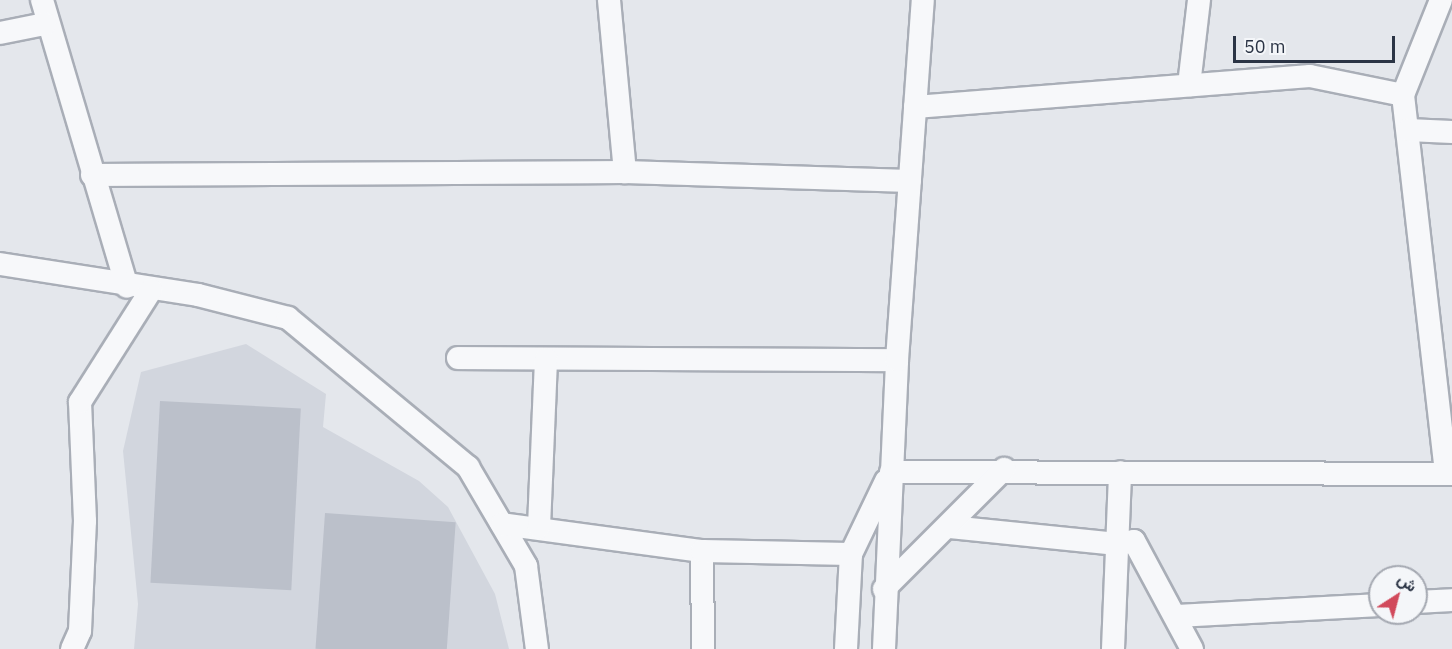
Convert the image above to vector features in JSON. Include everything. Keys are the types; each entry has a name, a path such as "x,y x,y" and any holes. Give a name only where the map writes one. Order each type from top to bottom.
{"street":[{"path":"42,0 45,24 127,287"},
{"path":"609,0 625,171"},
{"path":"884,649 884,589 897,360 923,0"},
{"path":"1189,85 1199,0"},
{"path":"891,472 1004,469 1449,474 1403,95 1441,0"},
{"path":"0,33 45,24"},
{"path":"915,107 1310,76 1403,95"},
{"path":"1408,130 1452,132"},
{"path":"92,175 625,171 910,181"},
{"path":"0,264 127,287 198,295 288,318 468,467 526,566 537,649"},
{"path":"72,649 80,631 85,521 80,402 151,290"},
{"path":"458,358 897,360"},
{"path":"539,527 546,359"},
{"path":"884,589 950,527 1004,469"},
{"path":"846,649 851,554 891,472"},
{"path":"1113,649 1120,472"},
{"path":"502,524 539,527 702,551 851,554"},
{"path":"950,527 1117,544 1130,540 1140,546 1192,649"},
{"path":"702,551 703,649"},
{"path":"1428,602 1452,600"},
{"path":"1177,616 1368,606"}],"shaded area":[{"path":"246,344 326,394 323,427 419,481 448,507 495,594 509,649 134,649 138,604 123,451 141,372"}],"building":[{"path":"160,401 301,408 291,590 150,583"},
{"path":"325,513 456,522 447,649 316,649"}]}
